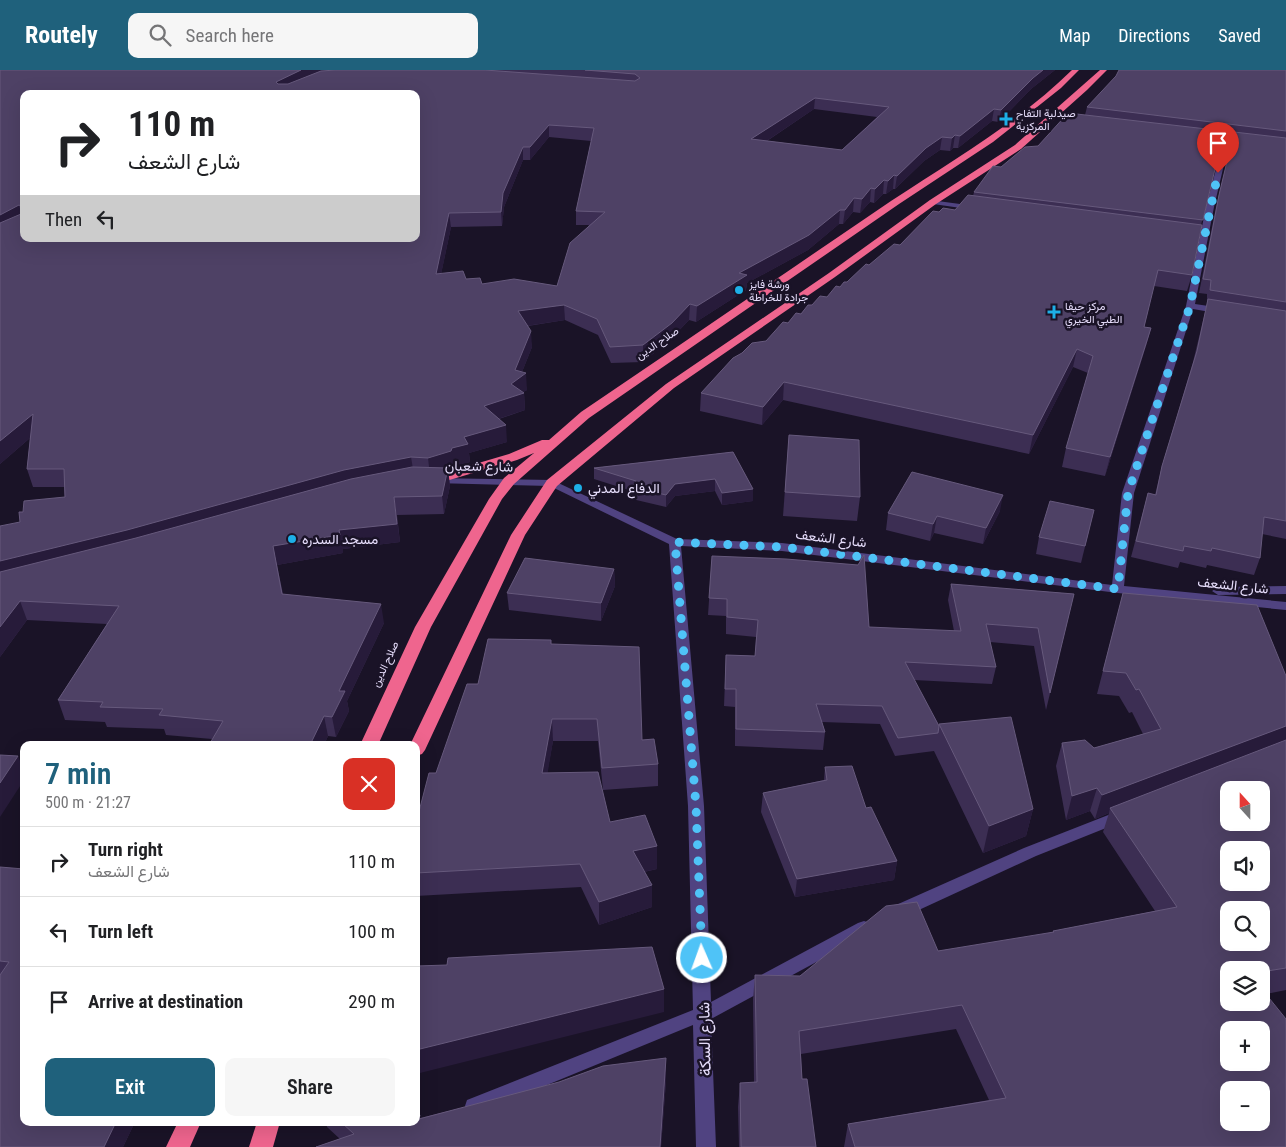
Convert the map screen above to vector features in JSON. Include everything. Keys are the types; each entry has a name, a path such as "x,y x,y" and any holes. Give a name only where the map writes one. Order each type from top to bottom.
{"highway":[{"name":"صلاح الدين","path":"371,741 423,627 496,499 509,481 585,415 901,203 990,140 1059,87 1076,70"},
{"path":"420,742 518,535 552,483 670,386 832,275 924,205 1018,147 1058,118 1104,70"},
{"path":"436,480 513,457 559,437"},
{"path":"178,1147 188,1126"},
{"path":"261,1147 268,1126"}],"street":[{"path":"1118,589 1128,493 1190,306 1199,236 1227,139"},
{"path":"924,205 980,208"},
{"path":"1190,306 1228,312"},
{"name":"شارع شعبان","path":"421,480 552,483"},
{"name":"شارع الشعف","path":"552,483 675,542 782,547 1118,589 1286,606"},
{"name":"شارع السكة","path":"675,542 696,806 706,1147"},
{"name":"شارع الشعف","path":"1118,589 1286,590"},
{"path":"457,1113 675,1024 703,1015 884,918 1030,852 1137,810"}],"building":[{"path":"0,70 301,70 276,82 278,84 288,84 321,71 336,70 485,70 635,81 640,78 635,74 585,70 1043,70 1001,110 994,109 960,136 955,135 952,138 942,137 926,148 897,176 894,175 888,181 884,180 875,189 871,188 862,199 854,198 845,210 840,210 809,235 739,273 747,275 697,306 690,304 672,323 643,345 610,347 597,319 564,305 518,311 531,331 515,370 526,373 511,384 524,393 484,406 506,425 464,437 468,444 452,448 451,451 428,458 411,457 344,470 127,530 0,561 0,526 20,522 19,512 23,512 24,501 65,497 64,469 27,469 33,414 0,441 0,223 20,214 20,242 420,242 420,90 20,90 19,205 0,215","holes":["815,98 889,107 842,150 751,139","549,125 594,128 576,211 605,212 570,243 557,286 514,279 482,284 480,278 466,279 463,271 436,274 449,213 501,212 503,193 523,147 530,147"]},
{"path":"1119,70 1286,70 1286,131 1087,107 1116,76"},
{"path":"1068,113 1224,131 1203,220 974,192 993,166 1001,167 1025,147 1038,146"},
{"path":"1234,132 1286,138 1286,302 1210,290 1211,280 1203,279 1219,195"},
{"path":"968,195 1202,225 1192,275 1158,270 1144,327 1151,328 1110,457 1066,448 1093,356 1077,349 1033,435 784,382 763,407 701,393 733,358 742,353 752,343 766,341 783,322 788,323 796,313 801,314 808,305 812,305 820,296 827,297 836,286 840,287 844,282 847,282 866,264 869,265 894,244 900,245 933,211 939,212 943,208 955,210"},
{"path":"1208,299 1286,311 1286,521 1264,517 1260,558 1212,548 1211,551 1184,546 1183,551 1136,541 1148,493 1156,495 1162,466 1197,351"},
{"path":"789,435 859,440 860,497 785,492"},
{"path":"733,452 753,489 722,493 715,479 675,484 666,495 632,487 636,481 594,468"},
{"path":"412,467 448,468 442,496 394,497 397,524 339,530 340,535 273,546 282,594 381,604 339,691 345,691 332,717 324,716 312,741 211,741 223,721 159,715 163,709 100,707 103,702 58,700 119,606 20,601 0,627 0,572 136,538 351,479"},
{"path":"912,472 1003,495 986,528 937,516 933,524 888,513"},
{"path":"1050,501 1094,510 1085,546 1039,537"},
{"path":"864,555 869,627 961,631 951,584 1074,594 1050,693 1038,628 986,624 996,667 905,662 939,726 938,733 898,738 882,706 816,704 825,732 736,729 736,689 725,689 726,655 755,656 758,620 727,617 727,599 709,598 712,556 786,559 858,565"},
{"path":"525,558 614,569 601,603 507,593"},
{"path":"1123,593 1257,605 1286,676 1286,726 1102,795 1097,788 1072,796 1062,743 1085,740 1094,748 1161,729 1139,689 1136,690 1126,673 1103,671"},
{"path":"488,639 551,640 551,644 639,647 642,740 654,739 658,764 602,768 597,719 552,719 542,773 598,772 610,822 645,815 657,846 633,851 652,885 599,902 580,864 420,873 420,808 429,773 436,773 467,684 478,684"},
{"path":"1011,717 1033,809 989,826 939,724"},
{"path":"1286,740 1286,968 1270,971 1270,961 1220,961 1220,1011 1270,1011 1270,999 1286,1019 1286,1147 855,1147 848,1124 1006,1098 962,1005 799,1031 802,1079 807,1079 816,1147 741,1147 740,1083 757,1082 755,975 800,976 886,906 917,902 938,951 1054,932 1177,907 1110,808"},
{"path":"0,755 18,756 0,783"},
{"path":"852,766 866,808 871,807 897,861 797,879 763,793 827,780 825,767"},
{"path":"0,867 20,869 20,1126 114,1126 104,1147 0,1147 0,975 9,962 0,961"},
{"path":"652,947 664,989 420,1049 420,966 447,965 448,958"},
{"path":"666,1058 660,1147 316,1147 354,1134 345,1126 420,1126 420,1119 559,1082 603,1066"}],"place":[{"name":"صيدلية التفاح المركزية","path":"1006,119"},
{"name":"ورشة فايز جرادة للخراطة","path":"739,290"},
{"name":"مركز حيفا الطبي الخيري","path":"1054,312"},
{"name":"الدفاع المدني","path":"578,488"},
{"name":"مسجد السدره","path":"292,539"}],"route":[{"path":"702,958 696,806 675,542 782,547 1118,589 1128,493 1190,306 1218,173"}]}
